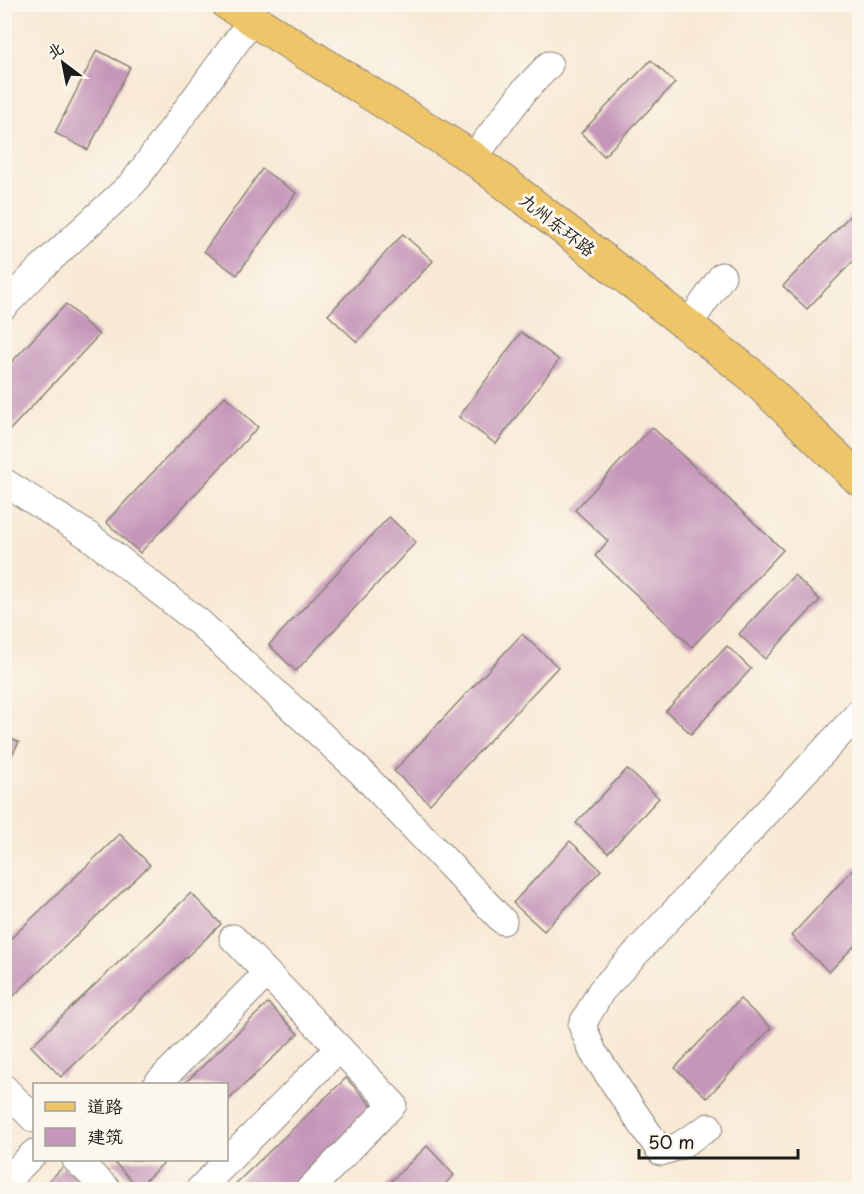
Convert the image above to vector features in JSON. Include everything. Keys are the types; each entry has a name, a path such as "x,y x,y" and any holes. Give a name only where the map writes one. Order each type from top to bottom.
{"main road":[{"name":"九州东环路","path":"240,12 473,158 749,373 860,480"}],"street":[{"path":"4,306 41,268 133,183 240,12"},
{"path":"473,158 524,91 549,65"},
{"path":"688,325 722,276"},
{"path":"4,482 89,536 200,623 360,771 503,921"},
{"path":"709,1127 679,1146 661,1152 593,1052 582,1025 600,991 860,712"},
{"path":"233,938 393,1104 309,1190"},
{"path":"158,1083 267,973"},
{"path":"228,1160 339,1048"},
{"path":"4,1088 33,1118"},
{"path":"4,1183 33,1154"},
{"path":"80,1161 108,1190"},
{"path":"198,1190 227,1161"}],"building":[{"path":"97,50 130,67 88,150 55,133"},
{"path":"651,60 675,83 604,156 581,133"},
{"path":"262,169 296,193 237,275 204,251"},
{"path":"860,205 860,254 807,309 783,286"},
{"path":"403,234 433,261 357,342 328,315"},
{"path":"66,304 99,335 4,436 4,370"},
{"path":"521,332 559,360 496,444 459,417"},
{"path":"225,396 258,427 140,553 106,522"},
{"path":"652,427 783,550 692,647 595,556 608,541 575,510"},
{"path":"389,517 416,542 296,671 269,645"},
{"path":"794,575 820,600 765,659 739,634"},
{"path":"522,634 558,667 430,804 394,771"},
{"path":"727,646 751,669 691,734 666,711"},
{"path":"4,735 19,742 4,770"},
{"path":"627,769 659,798 608,853 576,823"},
{"path":"120,834 150,865 4,1005 4,945"},
{"path":"570,841 601,870 544,931 513,903"},
{"path":"856,866 860,869 860,940 829,972 791,936"},
{"path":"191,893 221,924 61,1077 31,1046"},
{"path":"740,999 771,1028 707,1098 675,1068"},
{"path":"268,1003 298,1034 228,1100 228,1083 185,1083"},
{"path":"346,1078 375,1109 291,1190 229,1190"},
{"path":"427,1146 454,1175 439,1190 382,1190"},
{"path":"113,1161 166,1161 138,1187"},
{"path":"64,1166 87,1190 40,1190"}]}
